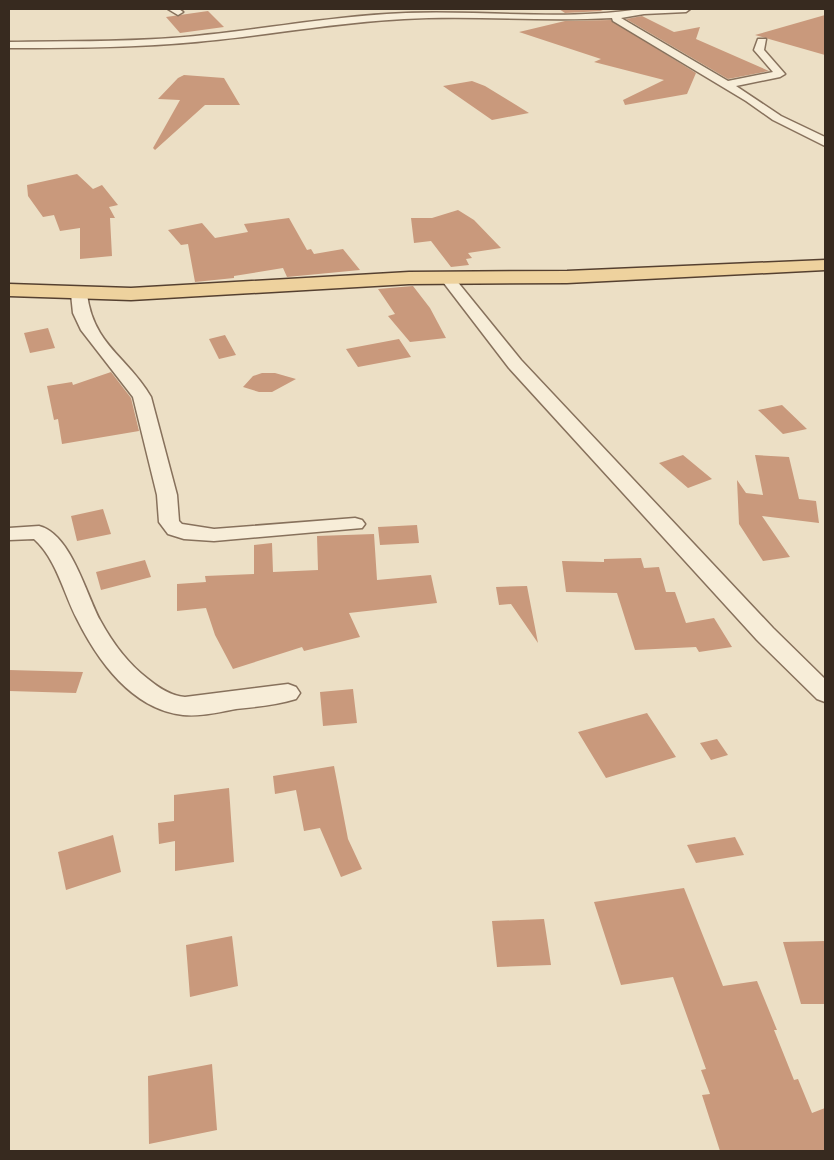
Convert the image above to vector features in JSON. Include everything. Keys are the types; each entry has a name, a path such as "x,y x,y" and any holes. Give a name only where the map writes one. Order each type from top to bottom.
{"main road":[{"path":"9,290 79,294 231,290 341,282 447,278 568,277 825,265"}],"street":[{"path":"9,45 171,41 323,22 405,16 491,15 560,18 618,16 644,10 686,9"},
{"path":"618,16 616,19 626,26 726,85 777,118 825,142"},
{"path":"726,85 780,74 759,50 762,41"},
{"path":"447,278 515,364 766,634 825,693"},
{"path":"79,294 82,313 89,330 104,352 137,388 142,397 148,431 167,495 169,522 175,529 184,533 214,535 356,524"},
{"path":"9,534 39,532 46,537 64,564 83,608 110,655 147,694 182,706 242,701 288,693"}],"building":[{"path":"559,9 598,9 603,11 565,13"},
{"path":"208,11 224,27 180,33 166,17"},
{"path":"825,15 825,55 755,35"},
{"path":"642,16 674,32 700,27 696,39 769,71 728,79 626,19"},
{"path":"611,20 696,73 687,94 625,105 623,100 664,80 594,62 601,59 519,32 565,21"},
{"path":"184,75 224,78 240,105 205,105 155,150 153,148 180,100 158,99 178,78"},
{"path":"472,81 485,86 529,113 492,120 443,86"},
{"path":"77,174 93,189 102,185 118,205 109,207 115,218 110,218 112,256 80,259 80,228 60,231 54,215 43,217 28,196 27,185"},
{"path":"458,210 474,220 501,248 468,253 472,258 466,259 469,265 451,267 431,241 414,243 411,218 432,218"},
{"path":"289,218 307,250 311,249 314,254 343,249 360,270 287,277 283,268 234,276 234,278 195,282 188,244 181,245 168,230 202,223 215,238 248,232 244,224"},
{"path":"413,286 430,308 446,338 410,342 388,316 395,314 378,289"},
{"path":"48,328 55,348 30,353 24,333"},
{"path":"225,335 236,355 219,359 209,339"},
{"path":"399,339 411,357 358,367 346,349"},
{"path":"111,372 131,398 139,431 62,444 58,419 54,420 47,386 72,382 73,385"},
{"path":"262,373 275,373 296,379 272,392 259,392 243,387 253,376"},
{"path":"782,405 807,429 783,434 758,410"},
{"path":"683,455 712,479 688,488 659,463"},
{"path":"755,455 789,457 799,499 816,501 819,523 762,516 790,557 763,561 739,524 737,480 746,493 763,495"},
{"path":"103,509 111,534 77,541 71,516"},
{"path":"417,525 419,543 380,545 378,527"},
{"path":"374,534 377,580 431,575 437,603 349,613 360,637 304,651 302,647 233,669 215,635 206,608 177,611 177,584 206,582 205,576 254,574 254,545 272,543 273,572 318,570 317,536"},
{"path":"641,558 644,568 659,567 666,592 675,592 686,623 714,618 732,647 699,652 696,647 635,650 617,593 566,592 562,561 604,562 604,559"},
{"path":"145,560 151,577 101,590 96,572"},
{"path":"527,586 538,643 511,604 499,605 496,587"},
{"path":"9,670 83,672 76,693 9,691"},
{"path":"353,689 357,723 323,726 320,692"},
{"path":"647,713 676,757 606,778 578,732"},
{"path":"717,739 728,755 711,760 700,743"},
{"path":"334,766 348,839 362,869 341,877 320,828 304,831 296,790 275,794 273,776"},
{"path":"229,788 234,862 175,871 175,841 159,844 158,823 174,821 174,795"},
{"path":"113,835 121,872 66,890 58,852"},
{"path":"735,837 744,855 696,863 687,845"},
{"path":"684,888 723,986 757,981 777,1030 774,1030 794,1080 798,1079 812,1113 825,1108 825,1151 720,1151 702,1095 710,1094 701,1070 706,1069 673,977 621,985 594,902"},
{"path":"544,919 551,965 497,967 492,921"},
{"path":"232,936 238,986 190,997 186,945"},
{"path":"825,941 825,1004 801,1004 783,942"},
{"path":"212,1064 217,1130 149,1144 148,1076"}]}
